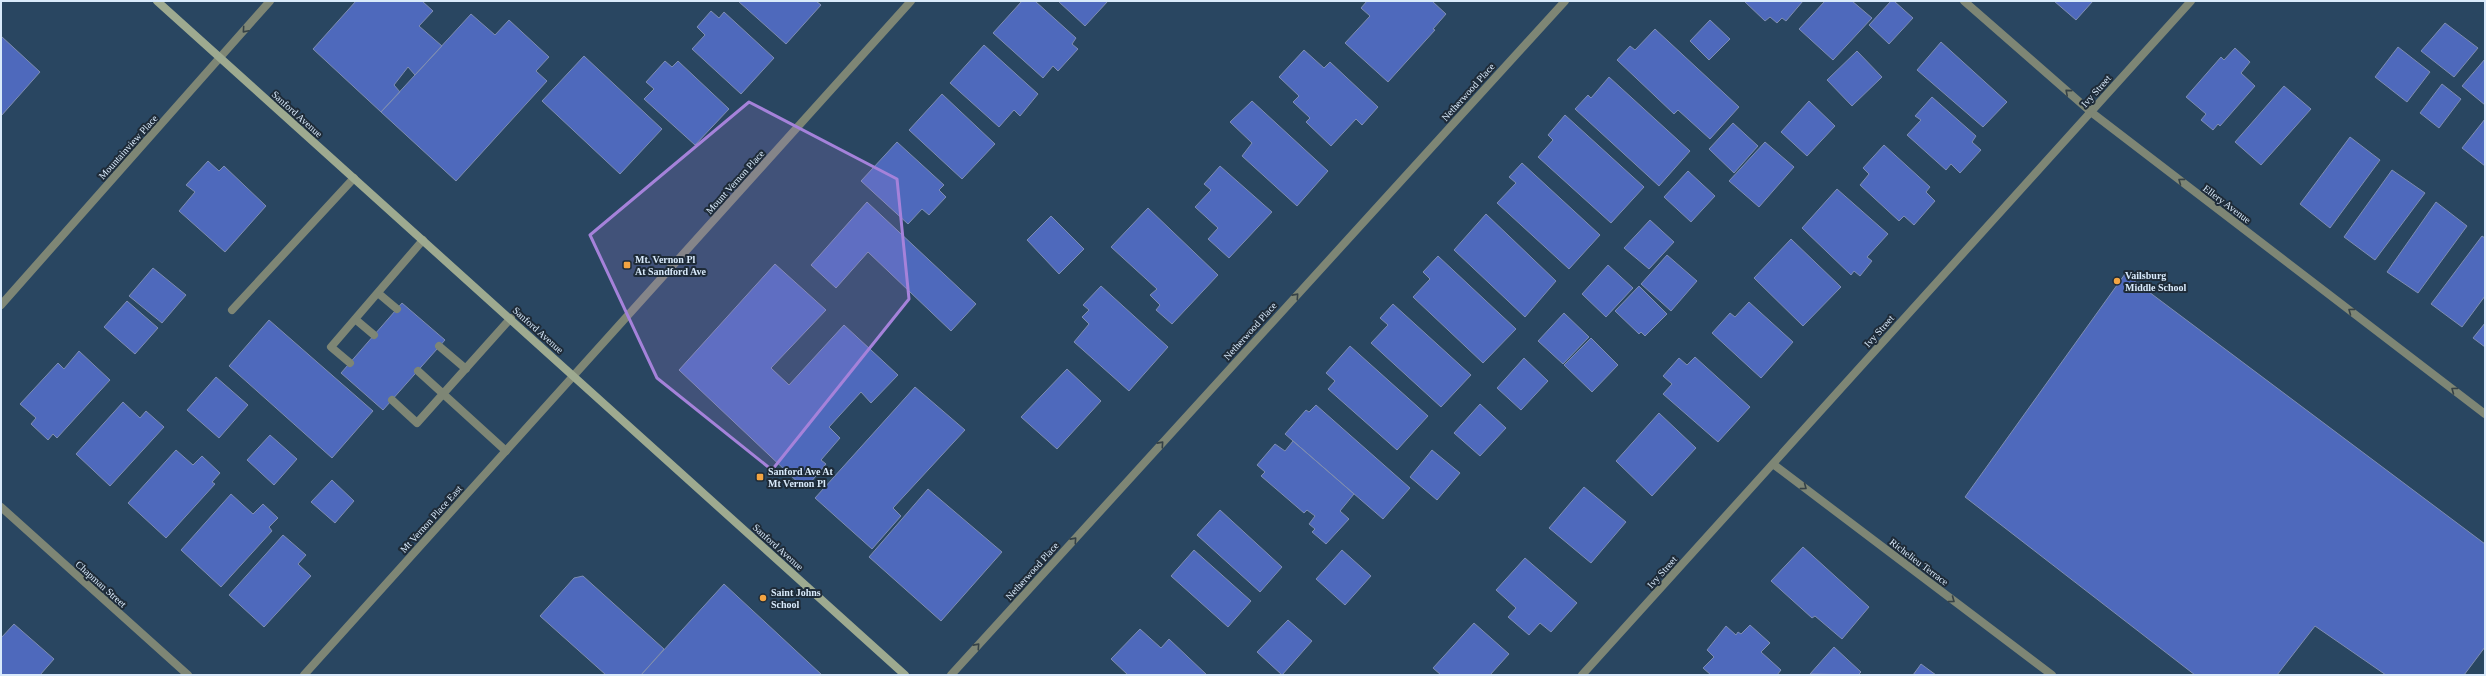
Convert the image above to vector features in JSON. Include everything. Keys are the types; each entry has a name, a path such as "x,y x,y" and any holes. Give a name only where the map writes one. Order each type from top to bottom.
{"main road":[{"name":"Sanford Avenue","path":"157,1 905,675"}],"street":[{"name":"Mountainview Place","path":"1,305 270,1"},
{"name":"Mount Vernon Place","path":"574,376 911,1"},
{"name":"Netherwood Place","path":"951,675 1565,1"},
{"name":"Ellery Avenue","path":"1964,1 2091,112 2485,414"},
{"name":"Ivy Street","path":"1582,675 2191,1"},
{"path":"232,310 354,178"},
{"path":"350,363 331,347 423,240"},
{"path":"378,293 397,309"},
{"path":"392,400 417,423 510,318"},
{"path":"355,319 374,335"},
{"path":"440,346 466,369"},
{"path":"418,371 506,451"},
{"name":"Mt Vernon Place East","path":"304,675 574,376"},
{"name":"Richelieu Terrace","path":"1773,464 2052,675"},
{"name":"Chapman Street","path":"1,507 188,675"}],"highlighted area":[{"path":"749,102 897,179 909,299 772,470 657,378 590,235"}],"building":[{"path":"356,1 422,1 433,11 419,26 442,46 415,75 408,67 394,85 400,92 381,112 313,49"},
{"path":"738,1 816,1 821,5 786,44"},
{"path":"1022,1 1035,1 1076,38 1072,44 1078,49 1058,71 1053,66 1043,78 993,33"},
{"path":"1058,1 1108,1 1085,26"},
{"path":"1367,1 1432,1 1446,14 1433,29 1435,30 1388,82 1345,43 1370,16 1361,8"},
{"path":"1744,1 1803,1 1786,21 1782,18 1777,23 1770,17 1765,21"},
{"path":"1825,1 1852,1 1872,18 1833,60 1799,29"},
{"path":"1891,1 1894,1 1913,18 1889,44 1869,25"},
{"path":"2054,1 2093,1 2076,20"},
{"path":"711,11 719,18 724,12 774,58 741,94 692,49 705,35 697,27"},
{"path":"471,14 495,35 509,20 549,57 536,71 547,81 456,181 381,112"},
{"path":"1710,20 1730,39 1709,60 1690,41"},
{"path":"2445,23 2478,48 2454,77 2421,51"},
{"path":"1655,29 1739,107 1710,139 1678,110 1674,114 1617,60 1630,46 1635,50"},
{"path":"1,36 40,72 1,116"},
{"path":"1941,42 2007,102 1983,127 1917,70"},
{"path":"984,45 1038,94 1020,116 1014,110 999,127 950,83"},
{"path":"2398,47 2430,72 2407,102 2375,77"},
{"path":"2235,48 2250,62 2241,73 2255,86 2220,126 2218,124 2213,130 2201,120 2206,114 2186,97 2221,57 2224,60"},
{"path":"1304,50 1324,68 1330,62 1378,107 1362,125 1356,119 1331,146 1306,122 1310,118 1293,102 1299,96 1279,77"},
{"path":"1857,51 1882,77 1852,106 1827,80"},
{"path":"584,56 662,129 620,174 542,101"},
{"path":"2485,59 2485,105 2462,86"},
{"path":"665,61 672,67 678,61 729,109 695,145 644,99 654,89 646,82"},
{"path":"1609,77 1690,151 1659,186 1575,109 1588,95 1591,98"},
{"path":"2442,84 2461,99 2439,128 2420,113"},
{"path":"2284,86 2311,109 2261,165 2235,142"},
{"path":"942,94 995,144 962,179 909,130"},
{"path":"1932,97 1976,136 1972,142 1981,150 1960,173 1951,164 1946,170 1907,135 1921,120 1915,116"},
{"path":"1252,101 1328,171 1297,206 1242,156 1252,143 1230,122"},
{"path":"1809,101 1835,126 1807,156 1781,132"},
{"path":"1565,115 1644,187 1611,223 1538,157 1553,140 1548,135"},
{"path":"2485,119 2485,166 2462,148"},
{"path":"1733,123 1758,146 1734,173 1709,149"},
{"path":"2350,137 2380,160 2330,228 2300,204"},
{"path":"897,142 944,185 939,190 946,197 929,215 922,209 908,224 861,181"},
{"path":"1765,142 1794,167 1759,207 1729,181"},
{"path":"1884,145 1930,187 1926,192 1935,201 1914,225 1904,216 1899,221 1860,185 1869,174 1863,168"},
{"path":"208,161 219,171 224,166 266,206 225,252 179,211 195,192 186,185"},
{"path":"1522,163 1600,235 1569,269 1497,203 1516,183 1509,177"},
{"path":"1220,166 1272,212 1229,258 1208,239 1218,228 1195,207 1211,190 1204,184"},
{"path":"2392,170 2425,193 2375,260 2344,237"},
{"path":"1688,171 1715,196 1691,222 1664,197"},
{"path":"1837,189 1888,234 1867,257 1872,261 1860,276 1854,271 1851,275 1802,228"},
{"path":"867,202 976,304 951,331 868,252 836,288 811,265"},
{"path":"2436,202 2467,226 2418,293 2387,272"},
{"path":"1148,208 1218,275 1172,324 1156,310 1160,305 1150,295 1157,289 1111,247"},
{"path":"1486,214 1556,281 1525,317 1454,250"},
{"path":"1051,216 1084,249 1059,274 1027,240"},
{"path":"1650,220 1674,242 1649,269 1624,248"},
{"path":"2482,236 2485,238 2485,296 2462,327 2431,304"},
{"path":"1791,239 1841,287 1803,326 1754,278"},
{"path":"1667,255 1697,281 1671,311 1641,284"},
{"path":"1438,256 1516,329 1483,363 1413,297 1430,279 1423,272"},
{"path":"775,264 826,310 771,368 789,385 844,325 898,375 871,403 861,392 829,427 840,438 821,460 826,464 805,489 679,370"},
{"path":"1608,265 1633,288 1606,317 1582,294"},
{"path":"153,268 186,295 162,323 129,296"},
{"path":"2125,274 2485,544 2485,647 2464,675 2386,675 2315,626 2277,675 2195,675 1965,497"},
{"path":"1101,286 1168,347 1129,391 1074,342 1089,324 1082,317 1089,310 1083,305"},
{"path":"1639,286 1667,314 1645,336 1641,332 1639,334 1615,311"},
{"path":"127,301 158,328 135,354 104,327"},
{"path":"1749,302 1793,342 1761,378 1712,333 1730,313 1735,317"},
{"path":"402,303 445,340 383,410 341,373"},
{"path":"1393,304 1471,375 1441,407 1371,343 1388,325 1380,318"},
{"path":"1564,313 1589,337 1563,364 1538,341"},
{"path":"269,320 373,411 332,458 229,366"},
{"path":"2485,323 2485,347 2473,338"},
{"path":"1591,338 1618,365 1592,392 1564,365"},
{"path":"1350,346 1428,416 1397,450 1328,389 1335,381 1326,373"},
{"path":"79,351 110,380 57,438 53,434 48,440 31,424 36,418 20,404 58,363 64,369"},
{"path":"1695,357 1750,407 1718,442 1663,394 1672,384 1663,376 1679,358 1687,365"},
{"path":"1524,358 1548,381 1521,410 1497,388"},
{"path":"1067,369 1101,401 1057,449 1021,417"},
{"path":"216,377 248,405 219,438 187,410"},
{"path":"915,387 965,430 893,508 901,516 872,549 815,498"},
{"path":"123,402 140,418 146,411 164,427 110,486 76,454"},
{"path":"1480,404 1506,428 1480,456 1454,433"},
{"path":"1316,405 1410,488 1383,519 1285,434 1306,410 1309,412"},
{"path":"1659,413 1696,448 1652,496 1616,461"},
{"path":"270,435 297,459 274,485 247,460"},
{"path":"1293,441 1354,494 1340,511 1349,519 1326,544 1312,532 1315,529 1309,524 1315,516 1307,510 1304,513 1261,476 1265,472 1257,465 1275,444 1285,451"},
{"path":"176,450 193,465 202,456 220,473 212,482 215,484 166,538 128,503"},
{"path":"1432,450 1460,473 1437,500 1410,477"},
{"path":"332,480 354,501 335,523 311,502"},
{"path":"1584,487 1626,522 1591,563 1549,528"},
{"path":"928,489 1002,552 941,621 869,557"},
{"path":"231,494 253,514 263,504 278,518 269,527 272,531 221,587 181,550"},
{"path":"1220,510 1282,567 1260,592 1197,535"},
{"path":"283,535 306,555 298,564 311,576 264,627 229,595"},
{"path":"1803,547 1869,607 1842,639 1815,616 1812,618 1771,581"},
{"path":"1194,550 1251,601 1228,627 1171,576"},
{"path":"1342,550 1371,576 1345,605 1316,579"},
{"path":"1525,558 1577,603 1551,632 1540,623 1529,635 1508,617 1516,608 1496,590"},
{"path":"583,576 664,649 641,675 606,675 540,616 574,578"},
{"path":"724,584 822,675 641,675"},
{"path":"1288,620 1312,641 1282,675 1257,652"},
{"path":"1474,623 1509,654 1490,675 1441,675 1433,668"},
{"path":"14,624 54,659 40,675 1,675 1,638"},
{"path":"1750,625 1770,643 1761,652 1781,670 1777,675 1711,675 1703,668 1714,657 1707,650 1726,626 1736,635 1738,632 1741,634"},
{"path":"1140,629 1161,648 1169,639 1207,675 1128,675 1111,659"},
{"path":"1834,647 1861,672 1858,675 1810,674"},
{"path":"1921,664 1936,675 1913,675"}],"place":[{"name":"Mt. Vernon Pl At Sandford Ave","path":"627,265"},
{"name":"Vailsburg Middle School","path":"2117,281"},
{"name":"Sanford Ave At Mt Vernon Pl","path":"760,477"},
{"name":"Saint Johns School","path":"763,598"}]}
